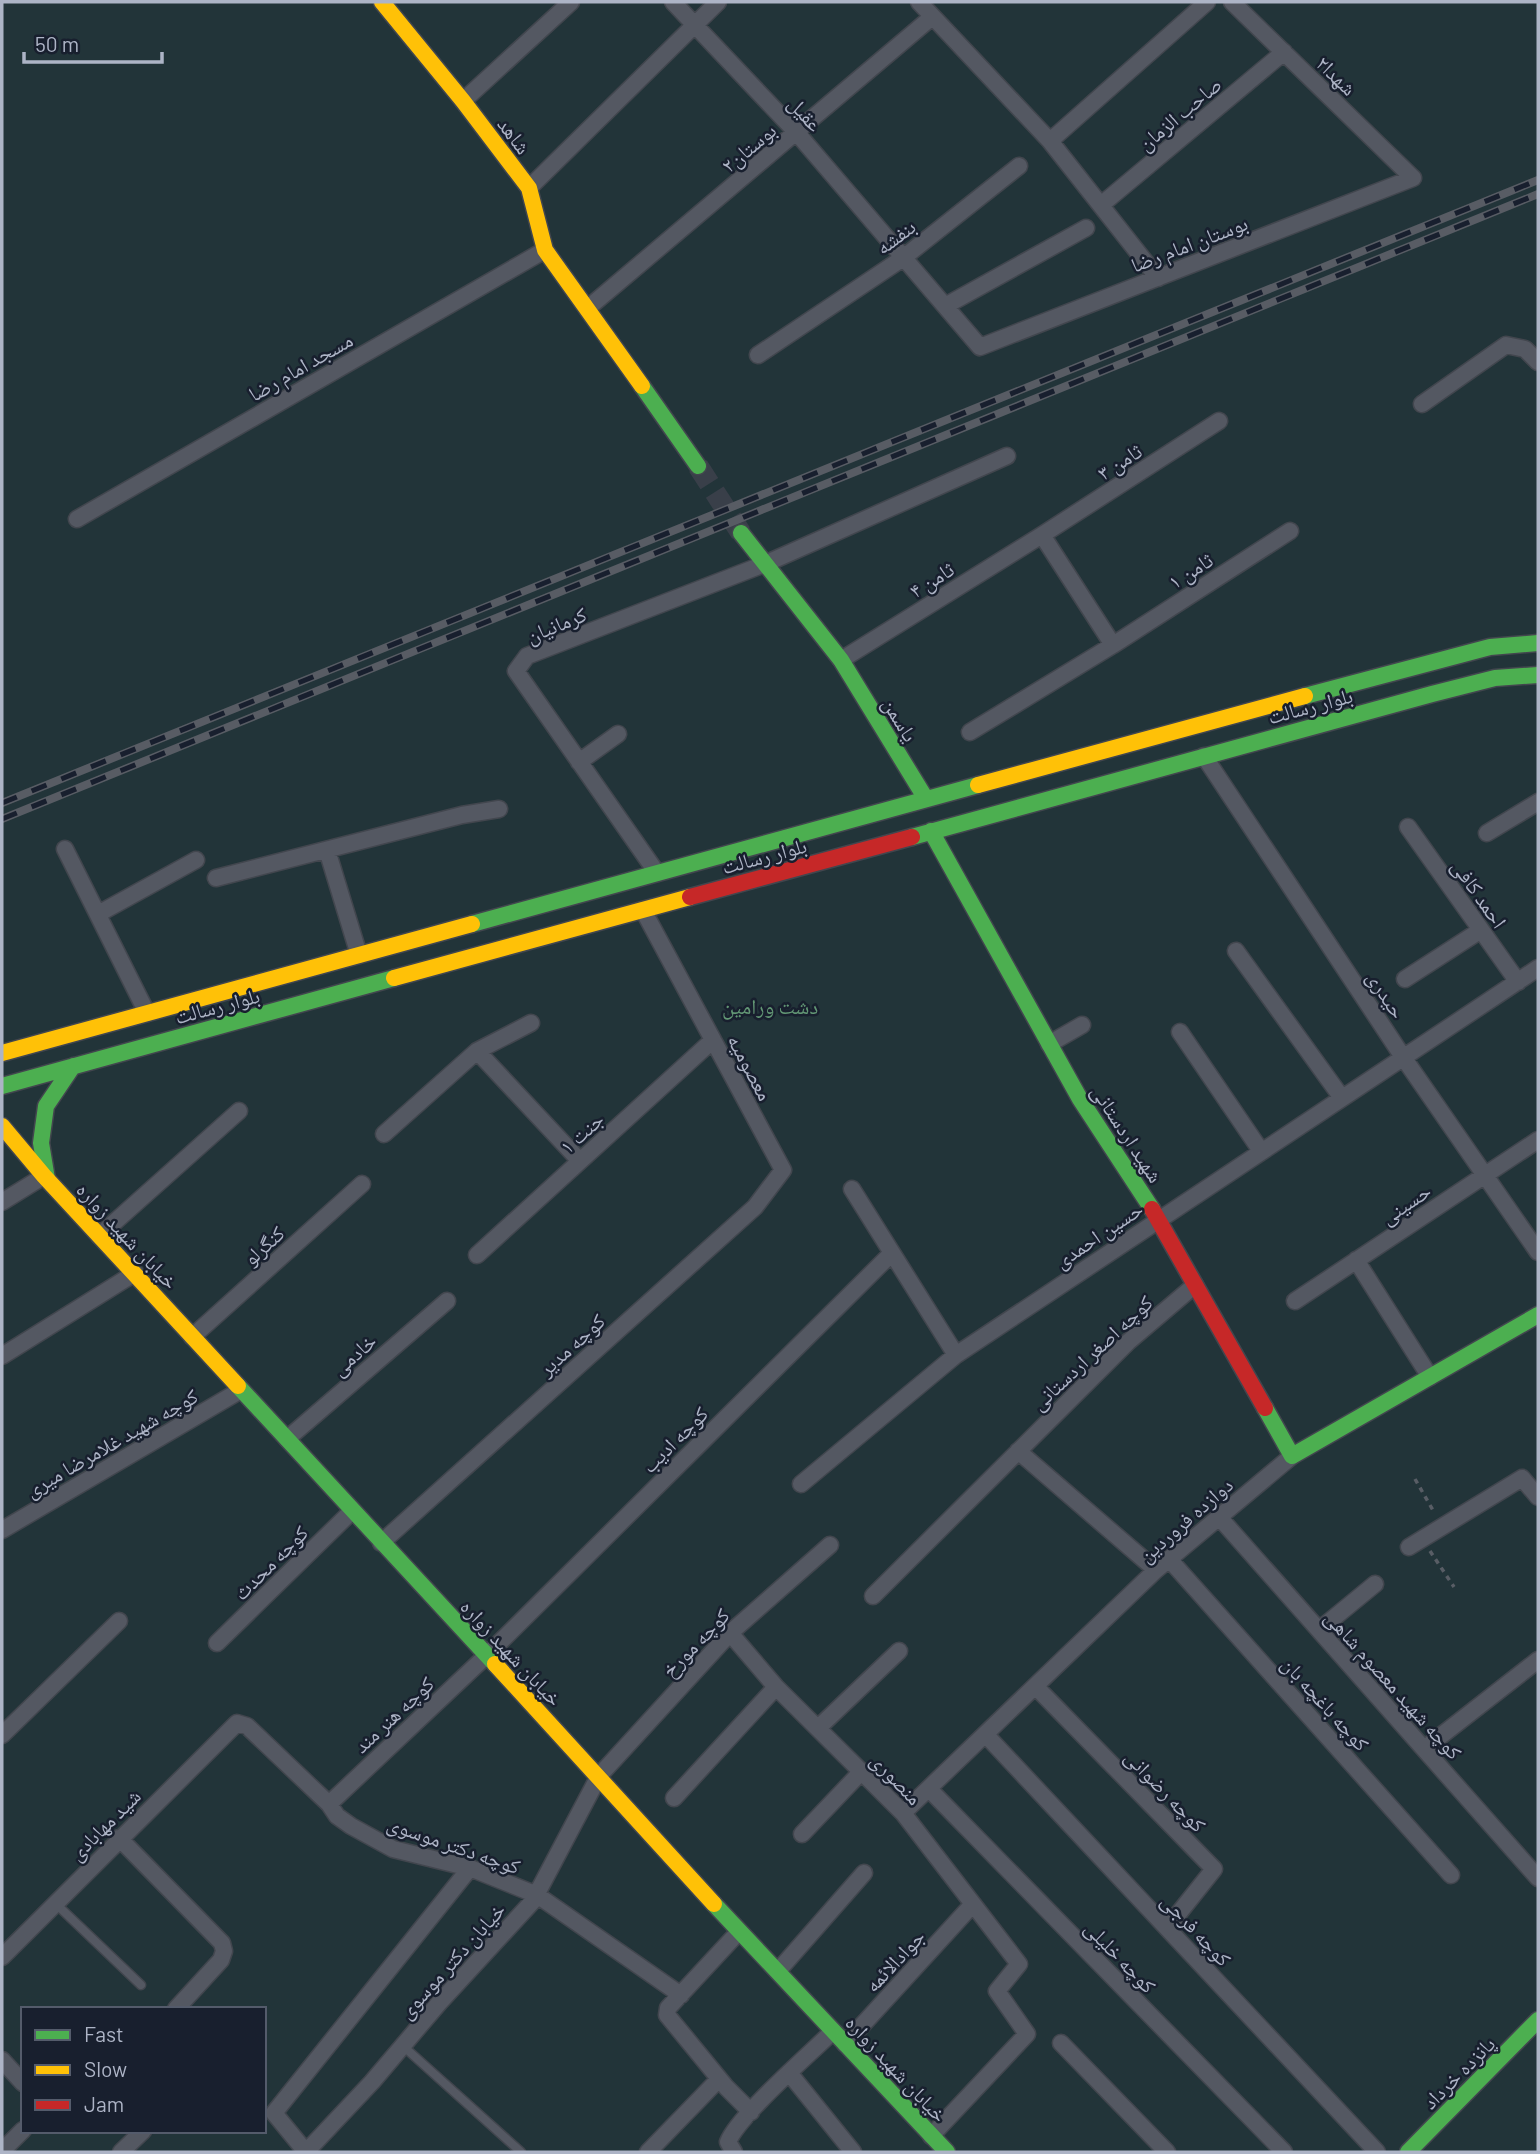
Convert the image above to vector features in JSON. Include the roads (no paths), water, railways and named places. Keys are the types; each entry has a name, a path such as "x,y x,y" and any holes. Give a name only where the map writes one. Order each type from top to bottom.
{"street":[{"name":"شاهد","path":"382,2 463,101 529,188 545,250 698,466"},
{"path":"463,101 571,2"},
{"name":"عقیل","path":"673,2 797,133 979,347"},
{"path":"529,188 718,2"},
{"path":"919,2 1050,141 1158,278"},
{"path":"1050,141 1207,2"},
{"name":"شهدا۲","path":"1232,2 1413,178"},
{"name":"بوستان۲","path":"588,308 932,17"},
{"name":"صاحب الزمان","path":"1101,205 1284,52"},
{"name":"بنفشه","path":"758,355 903,258 1019,166"},
{"name":"بوستان امام رضا","path":"979,347 1413,178"},
{"path":"945,306 1086,228"},
{"name":"مسجد امام رضا","path":"77,519 545,250"},
{"path":"1422,404 1506,345 1525,349 1538,362"},
{"name":"ثامن ۳","path":"1042,535 1219,421"},
{"path":"767,563 1007,456"},
{"name":"ثامن ۱","path":"970,732 1290,531"},
{"name":"یاسمن","path":"741,533 841,660 926,799"},
{"path":"1042,535 1112,645"},
{"name":"ثامن ۴","path":"841,660 1042,535"},
{"name":"کرمانیان","path":"657,873 516,671 527,656 767,563"},
{"name":"بلوار رسالت","path":"2,1053 1424,663 1490,647 1538,643"},
{"name":"بلوار رسالت","path":"2,1086 1495,678 1538,675"},
{"path":"579,762 618,734"},
{"name":"حیدری","path":"1204,756 1403,1057 1538,1252"},
{"path":"1486,833 1538,802"},
{"path":"216,878 462,815 499,809"},
{"name":"احمد کافی","path":"1408,827 1518,982"},
{"name":"شهید اردستانی","path":"931,831 1080,1099 1158,1219 1292,1455"},
{"path":"65,849 147,1013"},
{"path":"327,850 359,955"},
{"path":"98,914 196,860"},
{"name":"معصومیه","path":"643,910 783,1170"},
{"path":"1405,979 1481,930"},
{"path":"1236,951 1342,1098"},
{"name":"حسین احمدی","path":"801,1484 956,1355 1538,968"},
{"path":"220,993 229,1024"},
{"path":"384,1134 477,1051 531,1023"},
{"path":"1049,1044 1082,1025"},
{"path":"1180,1032 1261,1151"},
{"name":"جنت ۱","path":"477,1255 713,1040"},
{"path":"477,1051 580,1161"},
{"name":"خیابان شهید زواره","path":"46,1177 41,1143 46,1106 74,1066"},
{"path":"99,1236 239,1111"},
{"name":"خیابان شهید زواره","path":"2,1126 99,1236 599,1776 729,1921 947,2152"},
{"name":"حسینی","path":"1296,1301 1538,1140"},
{"name":"کوچه مدیر","path":"381,1542 755,1207 783,1170"},
{"path":"2,1202 46,1177"},
{"name":"کنگرلو","path":"192,1337 362,1184"},
{"path":"852,1189 956,1355"},
{"name":"کوچه ادیب","path":"486,1656 892,1253"},
{"path":"1356,1260 1430,1377"},
{"path":"2,1356 135,1273"},
{"name":"کوچه اصغر اردستانی","path":"873,1596 1128,1342 1195,1285"},
{"name":"خادمی","path":"287,1439 447,1301"},
{"name":"دوازده فروردین","path":"903,1813 1163,1565 1292,1455 1538,1315"},
{"name":"کوچه شهید غلامرضا میری","path":"2,1530 242,1390"},
{"path":"1018,1451 1163,1565"},
{"path":"1416,1543 1522,1478 1538,1497"},
{"name":"کوچه محدث","path":"217,1643 352,1511"},
{"name":"کوچه شهید معصوم شاهی","path":"1219,1517 1538,1878"},
{"name":"کوچه مورخ","path":"599,1776 730,1633 830,1545"},
{"name":"کوچه باغچه بان","path":"1163,1565 1451,1875"},
{"path":"1319,1630 1375,1584"},
{"path":"2,1735 119,1621"},
{"name":"منصوری","path":"730,1633 776,1687 903,1813 1020,1965 997,1990 1027,2034 931,2136"},
{"path":"818,1728 899,1651"},
{"name":"کوچه هنر مند","path":"329,1804 486,1656"},
{"path":"1424,1749 1538,1660"},
{"path":"674,1798 776,1687"},
{"name":"کوچه رضوانی","path":"1036,1687 1214,1869 1167,1928"},
{"name":"کوچه دکتر موسوی","path":"237,1723 247,1726 329,1804 337,1816 351,1826 393,1849 470,1868 537,1895 681,1996"},
{"name":"شید مهابادی","path":"2,1957 237,1723"},
{"name":"کوچه فرجی","path":"986,1735 1377,2152"},
{"path":"802,1835 862,1771"},
{"name":"خیابان دکتر موسوی","path":"314,2149 537,1895 599,1776"},
{"name":"کوچه خلیلی","path":"929,1789 1284,2152"},
{"path":"119,1838 222,1943 224,1951 221,1960 178,2007"},
{"path":"314,2149 274,2113 470,1868"},
{"path":"778,1971 864,1873"},
{"name":"جوادالائمه","path":"845,2044 973,1904"},
{"path":"733,1938 668,2008 667,2015 719,2079 751,2112"},
{"name":"پانزده خرداد","path":"1408,2152 1538,2020"},
{"path":"731,2147 730,2136 751,2112 833,2031"},
{"path":"1061,2043 1167,2152"},
{"path":"2,2060 21,2081"},
{"path":"790,2074 853,2152"},
{"path":"648,2152 719,2079"},
{"path":"2,2151 21,2132"},
{"path":"121,2152 140,2133"}],"lane":[{"path":"55,1903 141,1985"},
{"path":"403,2046 522,2152"}],"tunnel":[{"path":"698,466 741,533"}],"railway":[{"path":"2,803 1538,180"},
{"path":"2,819 1538,194"}],"park label":[{"name":"دشت ورامین","path":"770,1005"}]}
